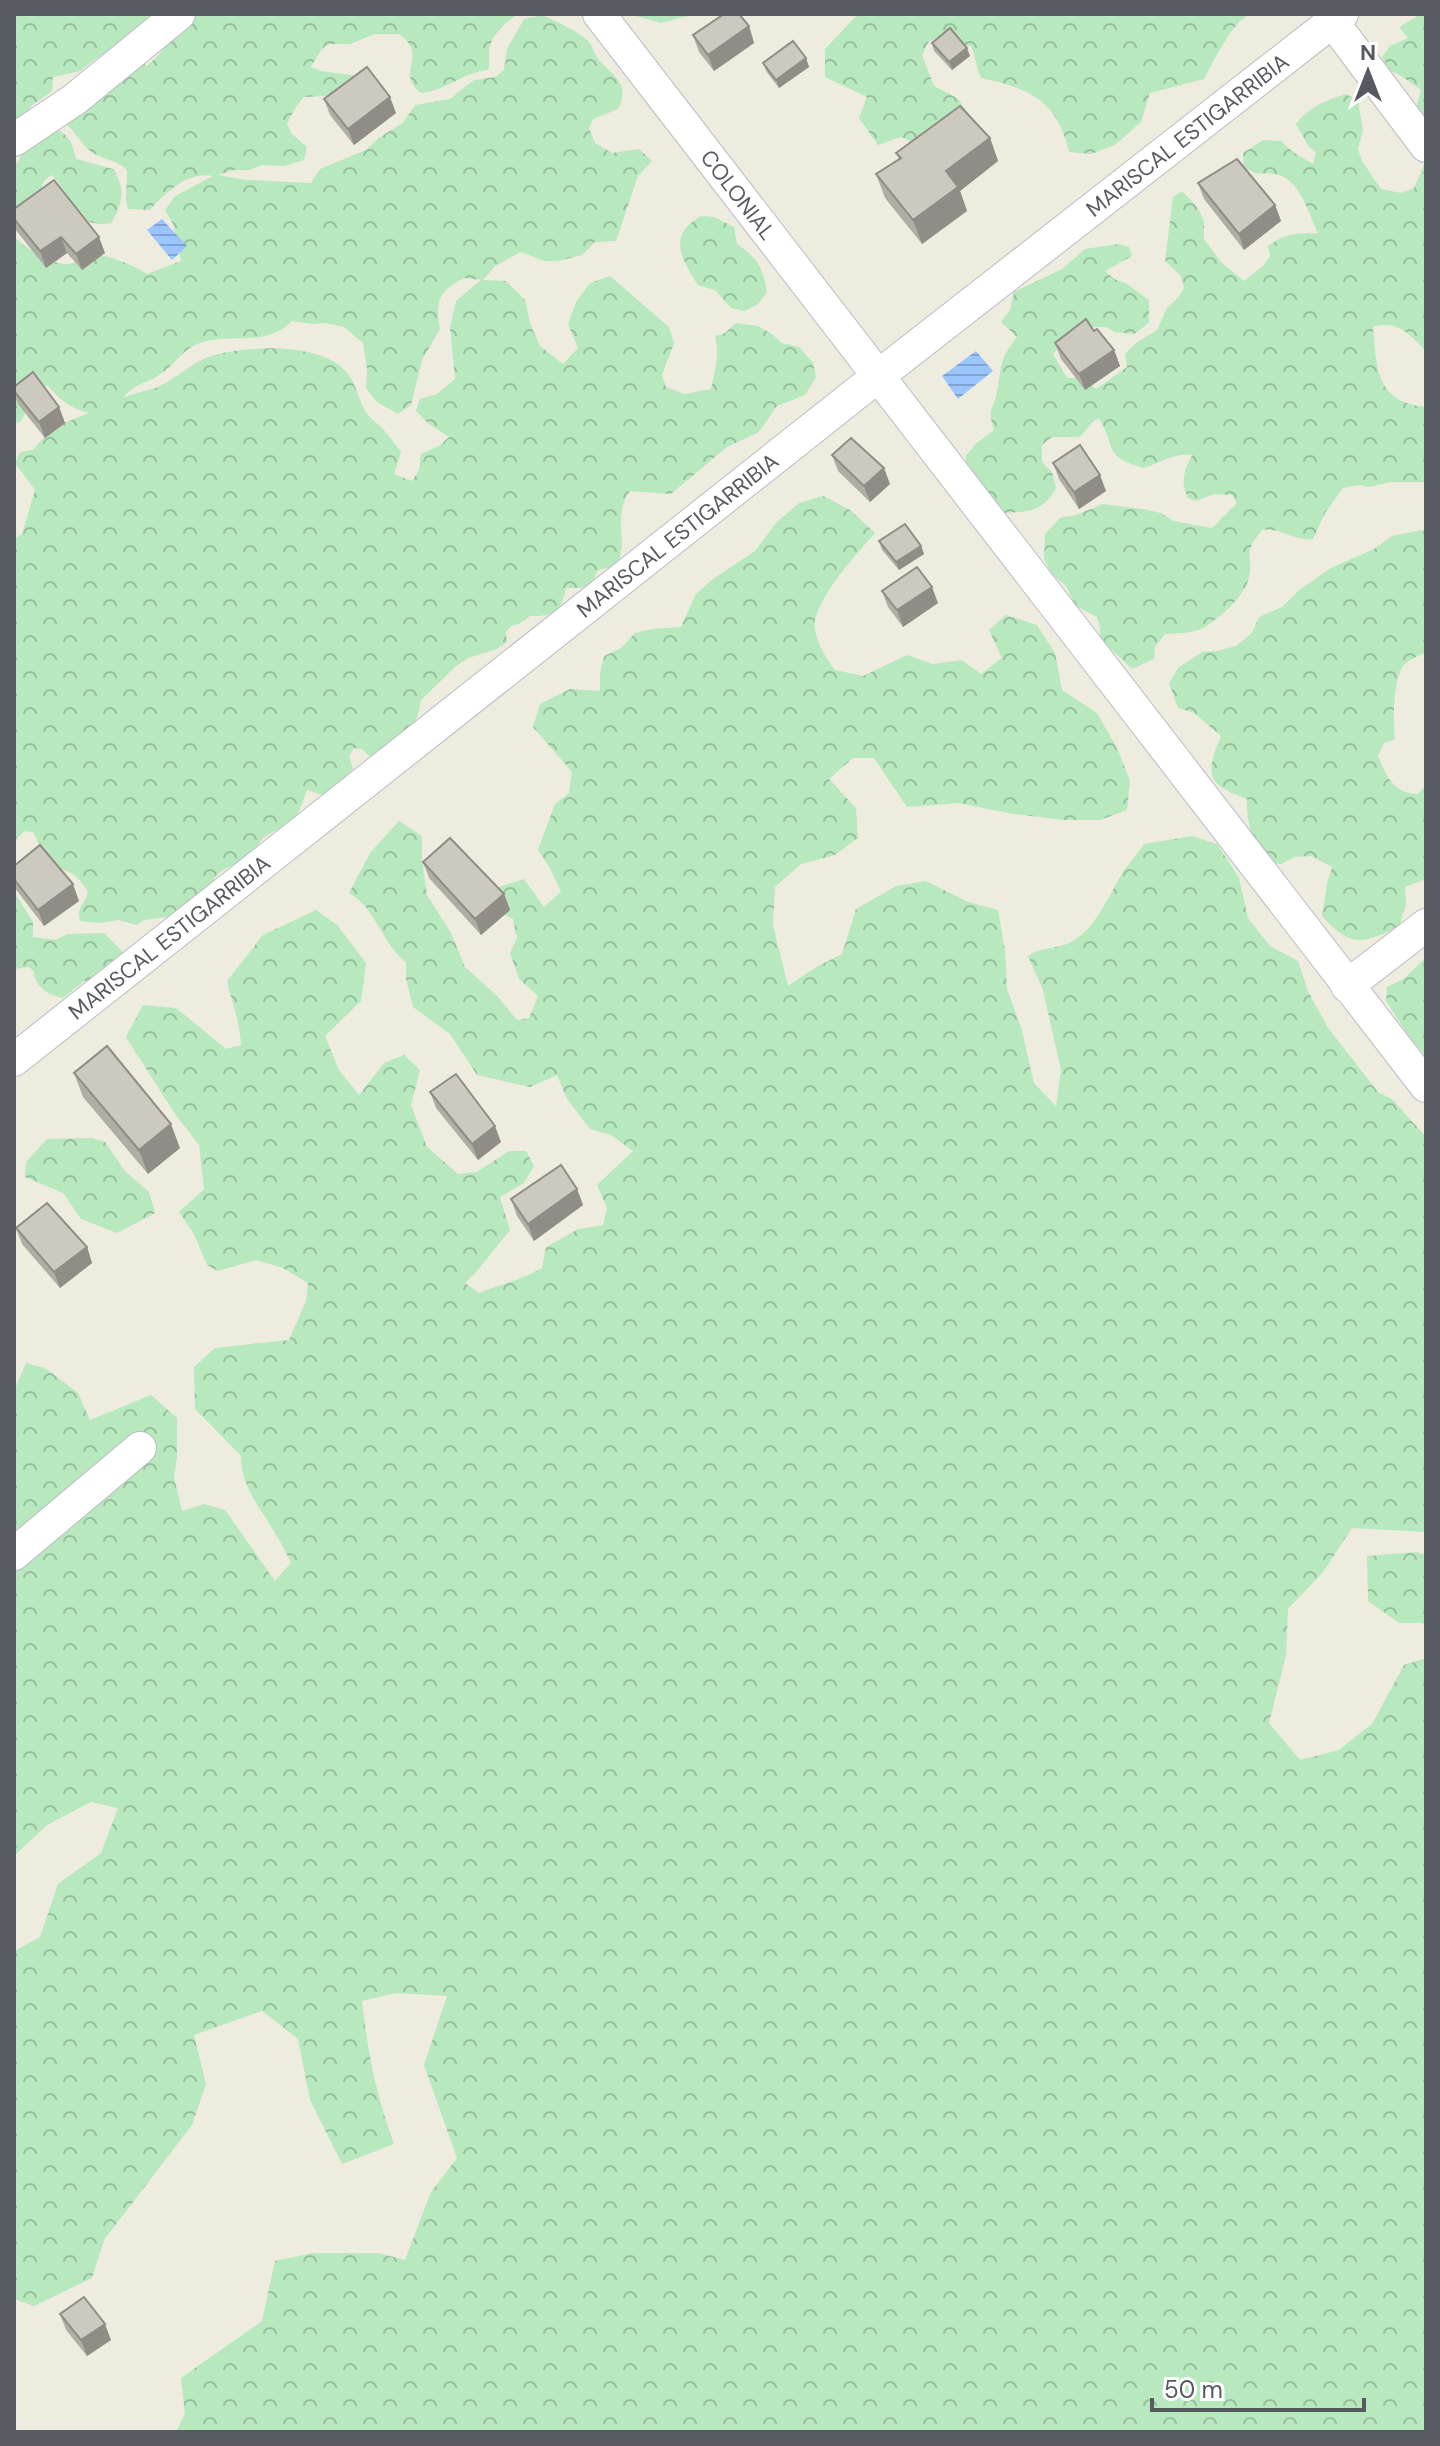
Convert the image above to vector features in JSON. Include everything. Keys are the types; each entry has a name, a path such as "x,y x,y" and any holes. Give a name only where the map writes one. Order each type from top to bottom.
{"street":[{"path":"14,140 75,99 179,14"},
{"name":"COLONIAL","path":"599,14 1426,1086"},
{"path":"1337,18 1426,146"},
{"name":"MARISCAL ESTIGARRIBIA","path":"14,1060 877,377 1337,18"},
{"path":"1347,986 1426,925"},
{"path":"14,1554 140,1448"}],"green space":[{"path":"14,14 153,14 132,39 98,57 80,71 53,77 52,91 31,106 28,119 14,127"},
{"path":"164,14 519,14 507,22 493,39 488,70 421,93 411,78 412,50 399,34 375,34 350,44 328,44 311,67 358,76 327,96 304,97 297,105 287,123 291,133 307,147 304,160 284,166 262,165 218,175 246,180 311,183 320,169 366,150 403,123 415,105 450,99 474,80 495,77 504,70 507,49 524,19 542,15 571,29 589,42 598,59 622,87 618,109 593,119 589,128 595,143 612,153 639,149 652,161 638,176 616,241 595,242 582,255 558,261 544,261 521,252 495,266 483,280 506,281 525,300 540,346 563,364 578,348 568,324 576,302 590,283 610,276 669,327 674,343 662,375 666,387 685,394 711,389 717,356 715,336 725,333 736,323 758,326 782,343 799,347 813,363 816,377 805,395 777,406 759,432 727,447 671,494 630,491 622,510 620,557 616,566 598,570 591,584 566,588 562,602 551,614 530,616 511,626 506,632 507,642 497,649 468,658 455,667 421,700 418,715 409,732 380,749 372,759 362,749 354,748 349,756 353,769 346,780 335,785 335,793 326,796 307,790 294,818 265,837 244,859 219,873 208,896 184,904 167,917 144,920 137,925 118,920 102,923 80,921 80,909 88,892 80,881 66,871 46,869 33,832 24,831 14,842 14,539 22,534 35,490 15,463 20,452 33,450 52,428 89,413 66,403 48,386 30,385 29,406 20,422 14,423 14,236 39,255 63,264 99,255 121,261 147,274 181,261 174,226 165,210 175,196 213,176 186,180 170,190 150,210 128,209 127,170 91,152 65,123 140,61 147,66 155,59 167,38","holes":["464,278 481,280 456,301 450,328 455,379 437,394 420,399 416,411 449,437 439,446 421,454 419,470 412,481 394,474 401,452 367,413 350,377 339,365 324,357 285,349 226,352 197,362 158,387 123,398 197,344 270,335 292,321 344,327 363,343 366,388 377,402 398,414 411,405 422,360 440,329 440,298"]},
{"path":"629,14 712,14 661,23"},
{"path":"858,14 1251,14 1230,33 1204,79 1150,93 1141,122 1115,145 1091,154 1069,152 1058,120 1049,109 1027,92 981,78 971,46 952,45 948,35 929,41 922,55 934,86 957,98 968,113 918,144 901,137 878,145 859,118 867,97 825,77 825,49"},
{"path":"1426,14 1426,123 1415,112 1421,90 1390,71 1382,57 1390,46 1408,38 1399,27"},
{"path":"1346,94 1358,101 1363,130 1358,149 1362,161 1381,189 1401,193 1414,188 1426,160 1426,351 1409,334 1396,327 1373,327 1378,369 1388,390 1409,404 1426,407 1426,482 1391,482 1343,488 1325,513 1313,539 1262,530 1250,550 1247,584 1231,606 1199,630 1165,634 1155,647 1154,659 1132,669 1100,639 1097,617 1076,606 1066,586 1052,574 1044,559 1045,534 1060,518 1103,504 1143,509 1161,513 1173,521 1212,528 1237,503 1232,495 1214,494 1196,501 1188,498 1184,476 1192,455 1173,457 1144,468 1122,460 1112,450 1099,418 1079,437 1052,437 1042,445 1042,462 1052,472 1056,488 1045,502 1028,511 1004,513 966,469 966,455 994,430 991,413 1002,363 1017,337 1001,322 1010,310 1014,292 1062,269 1085,249 1119,244 1129,247 1132,256 1105,271 1149,300 1149,323 1134,334 1115,332 1106,327 1090,327 1068,336 1053,354 1067,378 1083,378 1096,389 1127,367 1125,354 1157,330 1167,308 1184,288 1181,276 1165,261 1173,197 1182,191 1198,208 1204,221 1204,239 1221,262 1244,281 1263,266 1270,256 1268,246 1275,241 1292,235 1318,233 1297,189 1283,177 1256,173 1244,167 1243,153 1263,140 1281,141 1313,164 1316,152 1309,147 1296,124 1318,105"},
{"path":"52,128 69,139 76,159 113,169 120,183 121,196 111,223 89,222 82,217 52,175 42,186 44,200 14,221 14,165 19,161 23,146"},
{"path":"701,216 714,217 734,227 737,244 758,264 767,292 758,304 744,311 731,308 715,290 698,285 680,248 684,231"},
{"path":"823,496 850,510 875,533 832,586 815,620 818,640 835,670 863,676 907,655 933,664 962,660 981,674 1002,658 989,630 1006,615 1037,625 1055,653 1062,690 1097,713 1118,750 1130,781 1127,810 1100,820 1064,820 1013,814 959,803 907,807 874,758 853,758 829,779 856,808 858,838 835,855 801,864 775,887 773,925 788,986 842,954 856,909 896,886 926,881 968,902 998,910 1007,989 1021,1027 1034,1083 1056,1106 1061,1070 1043,990 1028,956 1069,943 1087,930 1144,844 1192,836 1217,844 1239,878 1248,918 1270,946 1298,961 1308,991 1328,1028 1378,1092 1392,1099 1426,1137 1426,1532 1352,1528 1323,1572 1288,1609 1286,1655 1269,1723 1300,1760 1339,1750 1372,1724 1404,1665 1426,1658 1426,2432 176,2432 185,2414 181,2378 262,2321 275,2261 312,2253 378,2253 405,2260 431,2192 457,2158 424,2065 447,1996 396,1993 362,2001 374,2074 394,2144 342,2164 310,2100 298,2039 262,2011 194,2035 206,2084 192,2125 104,2240 92,2278 34,2306 14,2299 14,1951 40,1937 58,1884 101,1853 118,1808 91,1802 47,1825 14,1856 14,1391 26,1363 45,1368 78,1393 90,1420 151,1395 177,1418 174,1477 182,1511 204,1504 225,1510 275,1581 291,1563 248,1488 241,1456 195,1409 194,1367 215,1348 289,1340 306,1301 308,1283 283,1268 256,1260 218,1271 207,1265 194,1234 179,1212 204,1189 199,1145 175,1114 126,1037 143,1005 176,1008 226,1049 241,1045 227,981 263,935 316,910 337,925 366,963 361,1001 325,1036 339,1070 359,1095 384,1063 404,1055 420,1070 411,1105 427,1147 458,1174 477,1172 509,1151 526,1151 534,1166 524,1183 500,1197 510,1230 465,1283 479,1293 527,1276 542,1268 546,1247 578,1229 603,1225 607,1208 597,1185 633,1151 611,1135 590,1129 567,1099 557,1075 530,1087 477,1075 450,1034 413,1007 406,979 406,962 391,946 366,908 349,893 370,853 399,821 422,836 427,895 451,933 465,967 497,996 517,1020 529,1018 538,996 519,979 510,953 517,938 513,919 495,910 499,887 524,879 544,907 561,892 538,850 555,804 569,793 572,772 533,727 540,704 570,689 600,691 604,656 621,648 635,633 681,627 696,594 755,551 776,523 799,503"},
{"path":"1426,530 1426,652 1403,666 1394,701 1395,739 1384,743 1378,756 1388,777 1403,791 1418,794 1426,786 1426,879 1405,887 1406,903 1399,927 1376,937 1358,940 1341,934 1322,916 1332,867 1311,856 1295,857 1281,864 1264,863 1251,832 1247,799 1223,788 1213,776 1211,769 1221,736 1194,713 1178,708 1169,683 1179,667 1202,652 1236,646 1252,633 1259,617 1282,607 1299,590 1331,568 1374,549 1392,536"},
{"path":"14,892 33,922 33,937 55,940 68,934 104,933 122,951 127,961 101,980 84,981 63,998 47,992 37,983 29,967 14,969"},
{"path":"1426,957 1426,1056 1412,1041 1386,1001 1387,987 1404,979"},
{"path":"92,1138 105,1142 125,1171 149,1192 155,1213 117,1233 81,1219 63,1193 25,1177 26,1162 47,1139"},
{"path":"1417,1552 1426,1555 1426,1626 1422,1623 1399,1623 1368,1601 1367,1556"}],"water":[{"path":"162,219 187,246 172,260 147,230"},
{"path":"976,351 993,371 958,399 942,376"}],"building":[{"path":"724,14 739,14 749,26 708,55 693,35"},
{"path":"950,28 967,48 949,62 932,43"},
{"path":"793,41 806,58 776,80 763,63"},
{"path":"367,67 390,97 348,129 324,99"},
{"path":"960,106 990,138 946,171 958,187 913,220 876,174 901,158 896,153"},
{"path":"1237,159 1275,205 1239,234 1198,183"},
{"path":"54,180 99,237 76,254 61,237 40,251 14,219 14,209"},
{"path":"1086,319 1114,350 1079,374 1055,343"},
{"path":"33,372 59,407 39,422 14,391 14,387"},
{"path":"851,438 884,468 864,486 832,455"},
{"path":"1080,445 1100,475 1074,492 1053,463"},
{"path":"905,524 921,546 896,562 879,541"},
{"path":"917,567 932,587 897,610 882,591"},
{"path":"450,838 504,894 475,919 423,862"},
{"path":"40,845 73,884 38,910 14,879 14,866"},
{"path":"107,1046 171,1124 139,1150 74,1073"},
{"path":"456,1074 495,1126 472,1144 430,1092"},
{"path":"561,1165 577,1189 528,1224 511,1199"},
{"path":"47,1203 87,1247 54,1272 16,1228"},
{"path":"84,2297 105,2324 81,2340 60,2314"}]}
